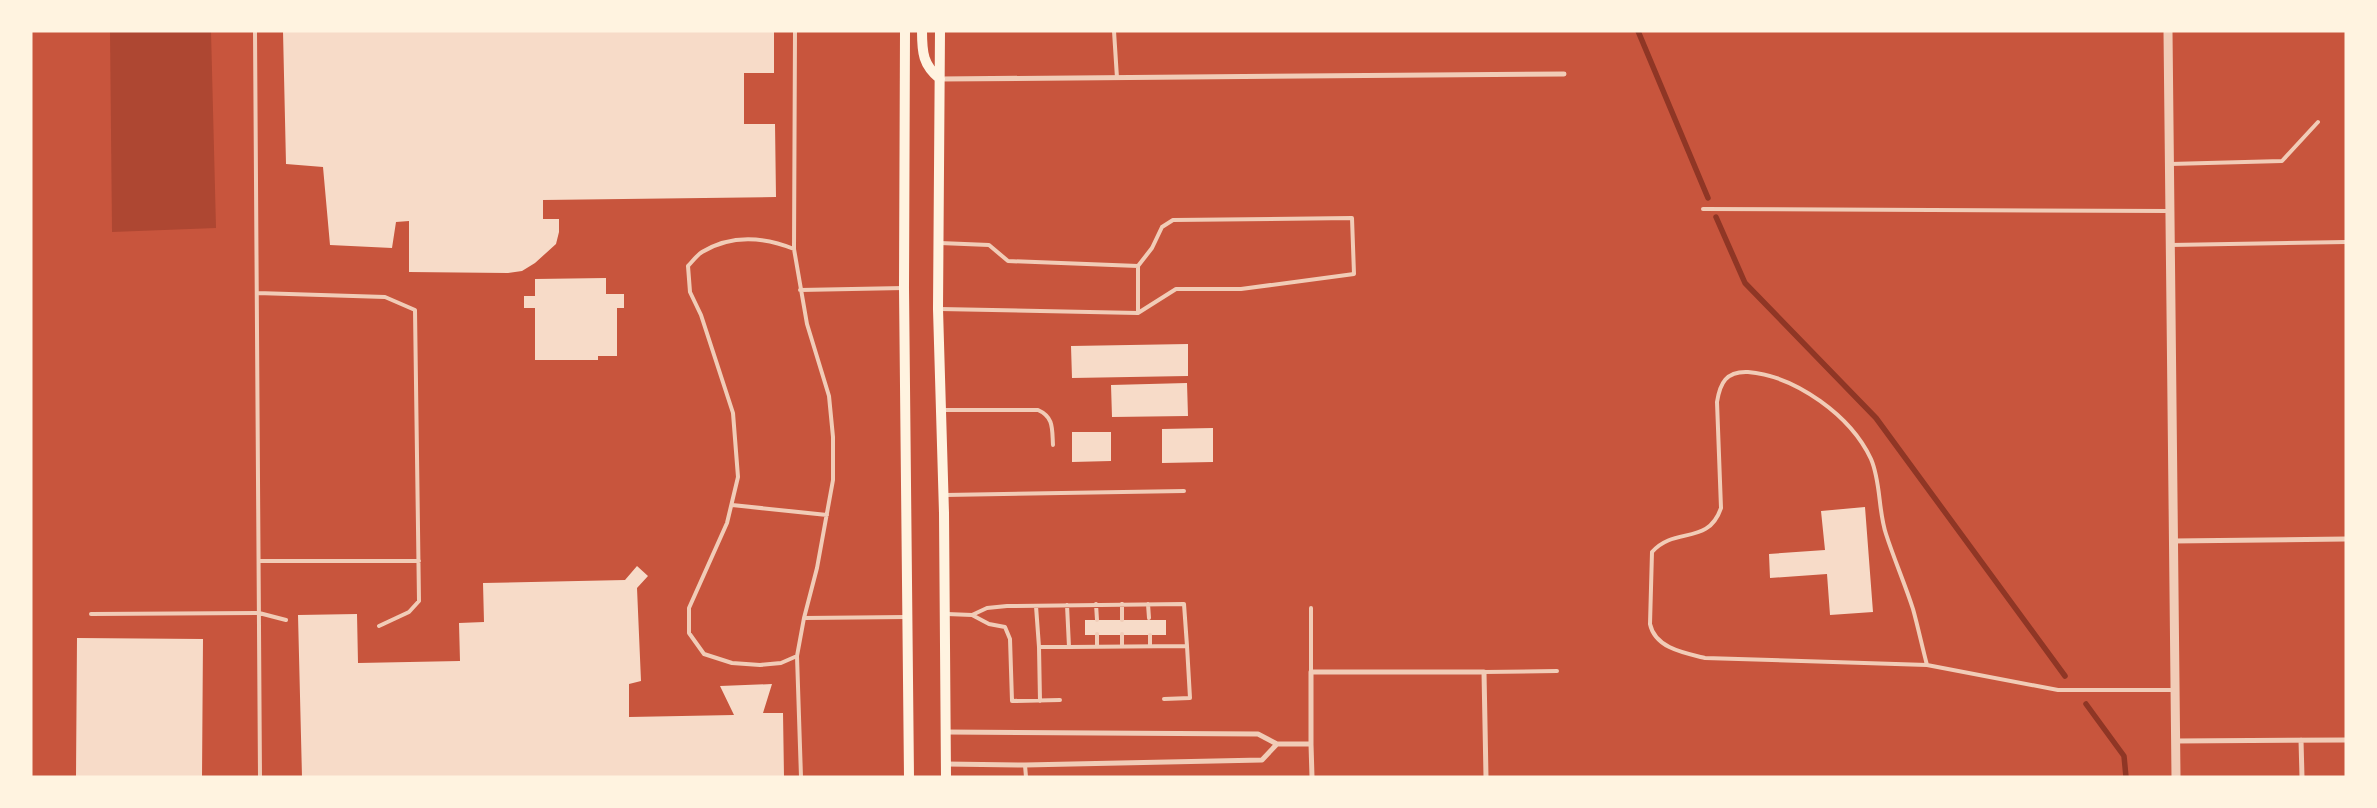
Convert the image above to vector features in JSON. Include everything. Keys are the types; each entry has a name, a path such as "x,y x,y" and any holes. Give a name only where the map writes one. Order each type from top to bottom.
{"main road":[{"path":"905,31 904,288 909,777"},
{"path":"922,31 922,50 928,70 940,79"},
{"path":"940,31 938,309 943,495 946,777"}],"street":[{"path":"2168,31 2176,777"},
{"path":"940,79 1564,74"},
{"path":"2173,540 2346,539"},
{"path":"1312,777 1311,672 1484,672 1486,777"},
{"path":"945,732 1258,734 1277,744 1311,744"},
{"path":"2301,740 2302,777"},
{"path":"2176,741 2346,740"},
{"path":"946,764 1026,765 1262,760 1277,744"}],"lane":[{"path":"255,31 260,777"},
{"path":"795,31 794,249 807,324 828,396 833,437 833,480 828,515 797,656 801,777"},
{"path":"1114,31 1117,78"},
{"path":"2169,164 2282,161 2318,122"},
{"path":"1703,209 2170,211"},
{"path":"938,309 1138,313 1176,289 1241,289 1354,274 1352,218 1173,220 1162,227 1152,248 1138,266 1138,313"},
{"path":"794,249 754,238 725,243 701,252 688,266 690,292 701,314 733,413 738,477 727,523 689,608 689,633 704,654 732,663 760,665 781,663 797,656"},
{"path":"2170,245 2346,242"},
{"path":"938,243 989,245 1008,261 1138,266"},
{"path":"800,290 904,288"},
{"path":"257,293 385,297 415,310 419,601 409,612 379,626"},
{"path":"1927,665 1913,608 1885,532 1871,460 1853,429 1813,395 1782,381 1749,372 1734,374 1726,378 1720,386 1717,402 1721,508 1717,520 1709,528 1659,544 1652,552 1649,615 1652,634 1671,648 1705,658 1927,665 2058,690 2175,690"},
{"path":"940,410 1038,410 1046,414 1052,424 1053,445"},
{"path":"943,495 1184,491"},
{"path":"732,505 828,515"},
{"path":"259,561 419,561"},
{"path":"972,615 987,608 1096,604 1184,604 1190,698 1164,699"},
{"path":"1096,604 1097,620"},
{"path":"1122,604 1122,620"},
{"path":"1148,604 1149,618"},
{"path":"1067,605 1069,647"},
{"path":"1036,606 1040,701"},
{"path":"1311,608 1311,672"},
{"path":"91,614 259,613 286,620"},
{"path":"944,614 972,615 990,624 1004,627 1010,639 1012,701 1060,700"},
{"path":"804,618 908,617"},
{"path":"1098,634 1098,646"},
{"path":"1122,634 1122,646"},
{"path":"1150,635 1150,645"},
{"path":"1039,647 1187,646"},
{"path":"1484,672 1557,671"},
{"path":"1026,765 1026,777"}],"shaded area":[{"path":"110,31 211,31 216,228 112,232"}],"building":[{"path":"283,31 774,31 774,73 744,73 744,124 775,124 776,197 543,200 543,219 559,219 559,232 556,244 535,263 522,271 508,273 409,272 409,221 396,222 392,248 330,245 323,167 286,164"},
{"path":"606,278 606,294 624,294 624,308 617,308 617,356 598,356 598,360 535,360 535,308 524,308 524,296 535,296 535,279"},
{"path":"1188,344 1188,376 1072,378 1071,346"},
{"path":"1187,383 1188,416 1112,417 1111,385"},
{"path":"1213,428 1213,462 1162,463 1162,429"},
{"path":"1072,432 1111,432 1111,461 1072,462"},
{"path":"1865,507 1873,612 1830,615 1827,574 1770,578 1769,554 1825,550 1821,511"},
{"path":"637,566 648,576 637,588 641,681 629,684 629,717 734,715 720,686 772,684 763,713 783,713 784,777 302,777 298,615 357,614 358,663 460,661 459,623 484,622 483,583 625,580"},
{"path":"1085,620 1166,620 1166,635 1085,635"},
{"path":"77,638 203,639 202,777 76,777"}],"waterway":[{"path":"1638,31 1708,198"},
{"path":"1716,217 1745,283 1876,418 2065,676"},
{"path":"2086,704 2124,756 2126,777"}]}
